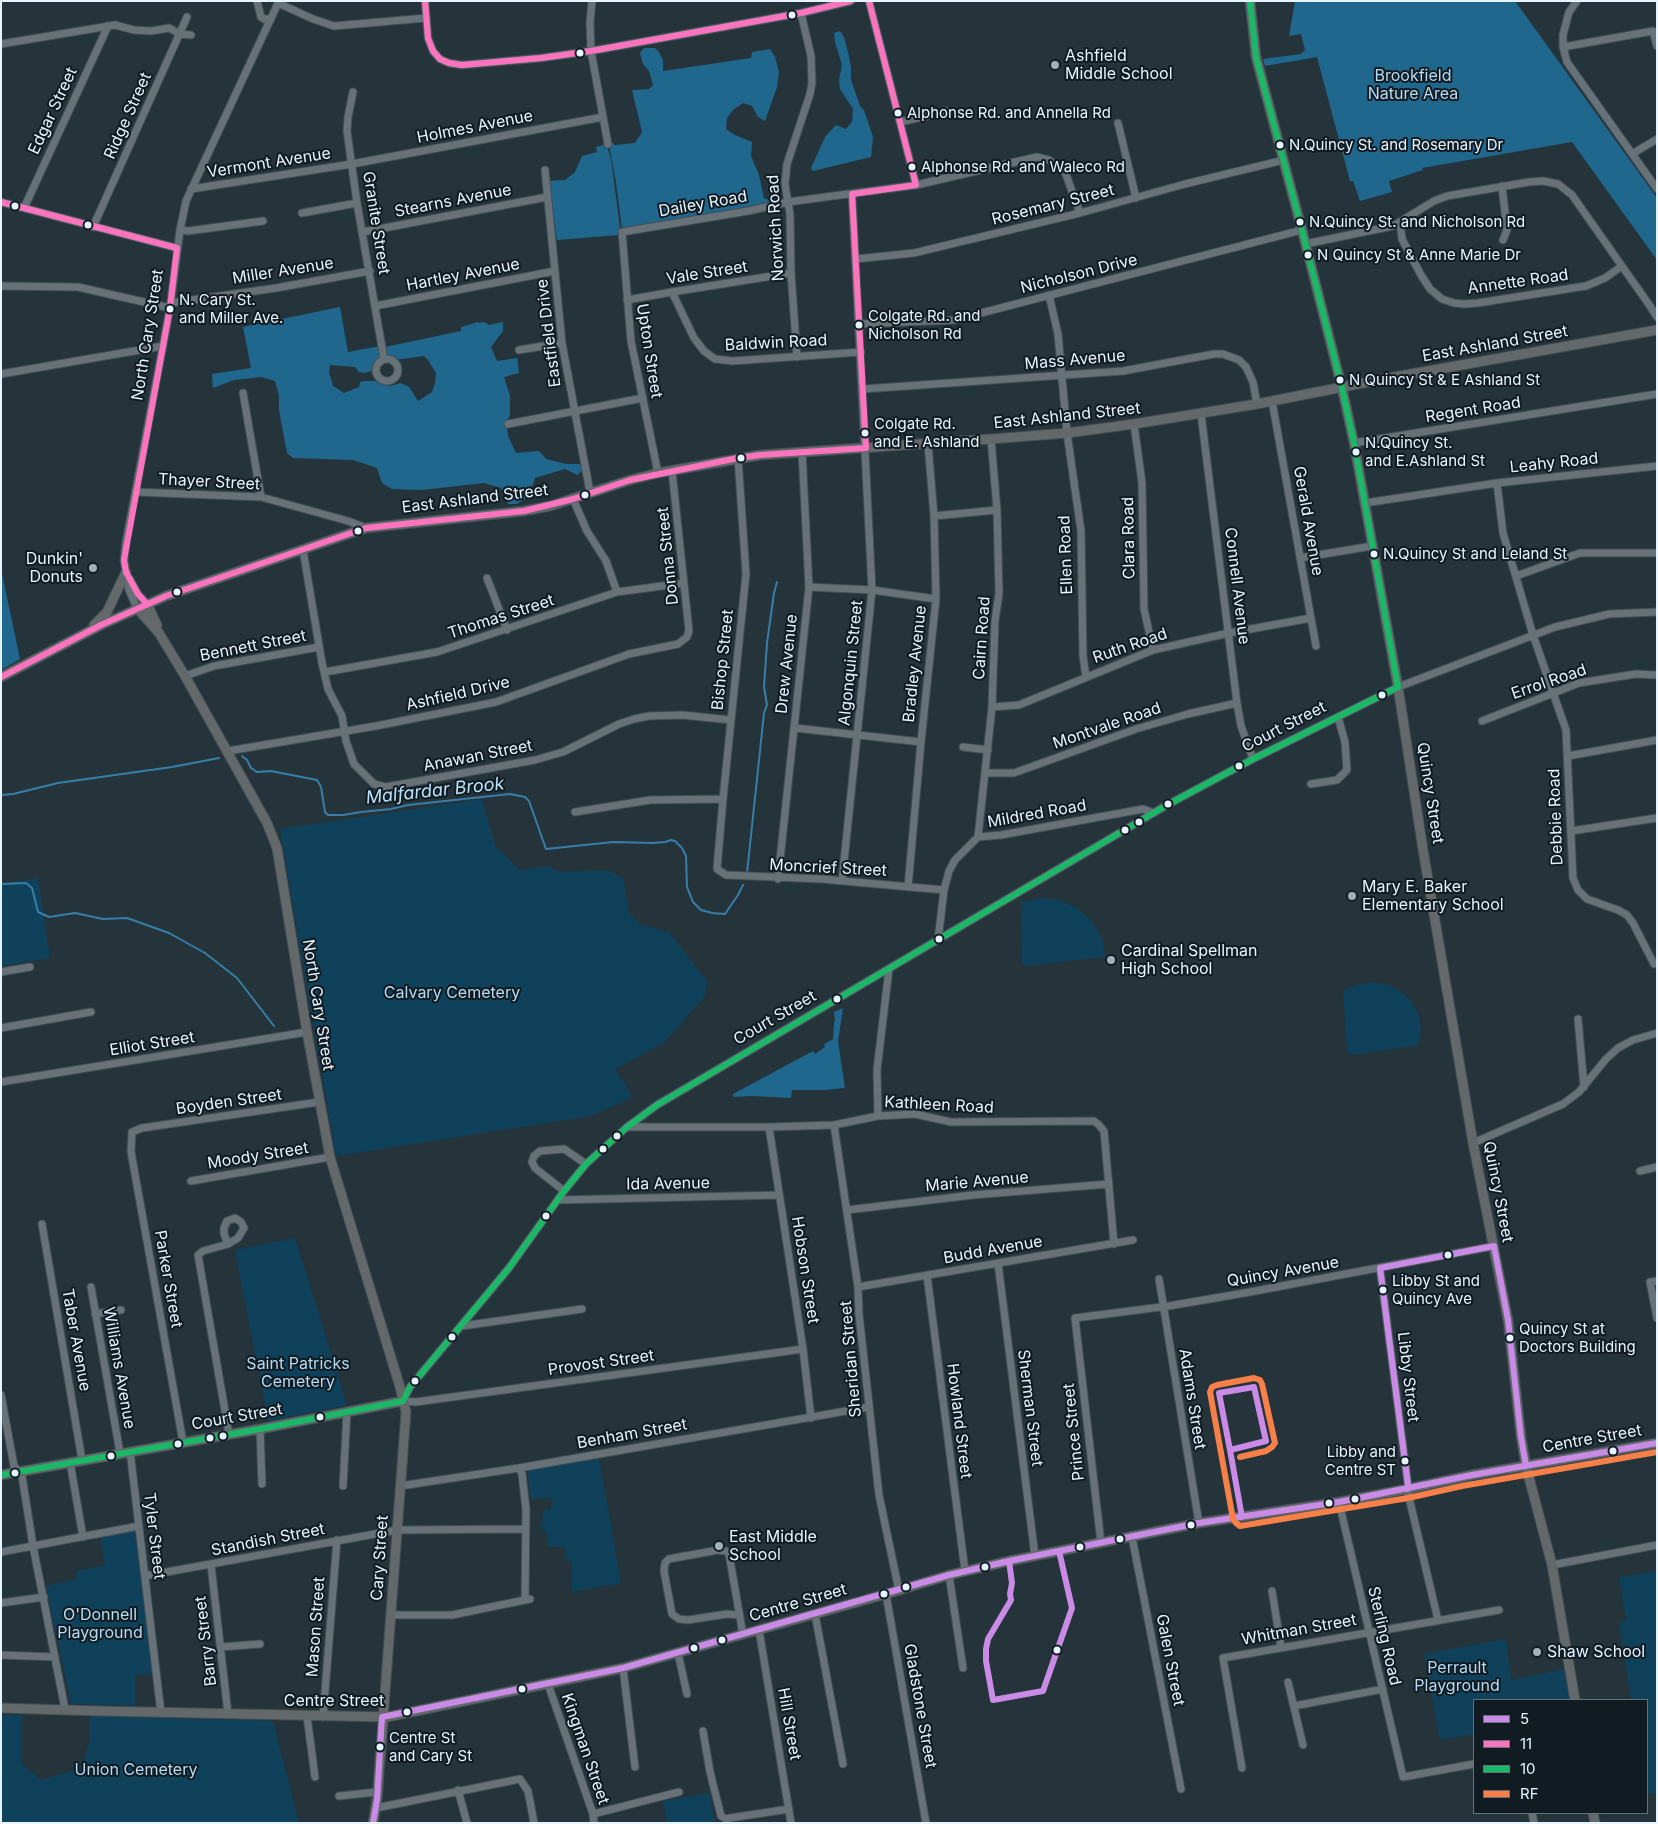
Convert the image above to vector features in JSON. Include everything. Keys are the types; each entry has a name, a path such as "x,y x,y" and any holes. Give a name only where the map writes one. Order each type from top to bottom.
{"main road":[{"name":"Quincy Street","path":"1250,1 1256,57 1302,230 1342,388 1354,444 1398,687 1423,850 1473,1143 1508,1320 1520,1436 1552,1565 1575,1699"},
{"name":"East Ashland Street","path":"1,677 85,633 166,596 366,528 524,511 573,499 590,492 658,473 738,458 1067,433 1201,414 1657,330"},
{"path":"85,633 107,612 126,572"},
{"name":"North Cary Street","path":"147,604 159,633 228,751 270,829 277,848 319,1102 330,1157 403,1401"},
{"name":"North Cary Street","path":"137,608 159,633"},
{"name":"Court Street","path":"1,1475 260,1429 403,1401"},
{"name":"Cary Street","path":"373,1823 376,1808 406,1417 403,1401"},
{"name":"Centre Street","path":"1,1708 323,1717 382,1717 402,1714 623,1668 965,1571 1010,1564 1035,1556 1199,1523 1339,1502 1460,1477 1657,1443"}],"street":[{"path":"257,1 261,17 271,19"},
{"path":"425,1 428,38 433,51 440,59 462,66 591,51 801,13 851,1"},
{"path":"592,1 590,22 591,51 608,144"},
{"path":"869,1 916,185"},
{"path":"1577,1 1569,12 1564,26 1562,47 1572,71 1656,185"},
{"path":"278,2 313,19 334,26 426,18"},
{"name":"North Cary Street","path":"137,608 129,590 124,560 126,542 163,346 177,248 186,201 278,2"},
{"name":"Norwich Road","path":"797,357 791,273 790,214 785,184 787,164 812,83 811,56 801,13"},
{"name":"Ridge Street","path":"93,227 187,17"},
{"path":"1,44 115,25 134,30 151,31 169,28 180,34 191,35"},
{"name":"Edgar Street","path":"24,208 108,26"},
{"path":"1562,47 1653,31 1657,46"},
{"name":"Granite Street","path":"353,92 349,110 348,131 357,203 384,359"},
{"path":"900,122 948,111"},
{"name":"Holmes Avenue","path":"352,164 603,116"},
{"path":"1118,124 1136,198"},
{"path":"1632,154 1657,140"},
{"name":"Dailey Road","path":"622,232 748,211 788,202 916,185 1037,158 1049,160 1065,172 1080,213"},
{"name":"Rosemary Street","path":"856,259 914,253 1080,213 1185,184 1284,160"},
{"name":"Vermont Avenue","path":"191,189 352,164"},
{"name":"Eastfield Drive","path":"545,170 562,343 590,492"},
{"path":"1305,244 1385,228 1400,222 1434,200 1447,196 1543,181 1558,184 1572,194 1657,317"},
{"path":"1502,186 1507,230 1503,240"},
{"name":"Algonquin Street","path":"842,881 872,590 852,194"},
{"name":"Stearns Avenue","path":"363,232 547,197"},
{"path":"1,202 177,248"},
{"path":"302,213 357,203"},
{"path":"180,230 188,231 263,221"},
{"name":"Annette Road","path":"1400,222 1402,239 1410,257 1426,282 1442,299 1454,303 1478,303 1586,286 1605,278 1622,266"},
{"name":"Nicholson Drive","path":"859,324 954,320 1302,230"},
{"name":"Upton Street","path":"622,232 631,340 658,473"},
{"name":"Miller Avenue","path":"170,305 370,271"},
{"name":"Hartley Avenue","path":"375,306 555,271"},
{"name":"Vale Street","path":"627,300 791,273"},
{"path":"1,286 78,287 170,305"},
{"name":"Baldwin Road","path":"672,292 694,338 704,351 715,359 733,361 861,352"},
{"name":"Ellen Road","path":"1049,295 1058,334 1067,433 1081,531 1082,656 1086,677"},
{"path":"520,350 562,343"},
{"path":"1,374 163,346"},
{"name":"Mass Avenue","path":"862,389 1123,372 1214,354 1223,354 1239,360 1246,367 1253,382 1257,404"},
{"path":"243,393 262,497"},
{"name":"Regent Road","path":"1354,444 1657,394"},
{"path":"508,424 643,398"},
{"name":"Gerald Avenue","path":"1272,401 1316,646"},
{"name":"Connell Avenue","path":"1201,414 1237,703 1241,726 1253,759"},
{"name":"Clara Road","path":"1134,424 1142,482 1144,609 1153,650"},
{"name":"Cairn Road","path":"978,837 992,708 995,621 999,593 997,510 991,439"},
{"name":"Bradley Avenue","path":"908,887 936,599 934,516 928,444"},
{"name":"Drew Avenue","path":"778,879 809,587 802,452"},
{"name":"Bishop Street","path":"717,864 746,574 738,458"},
{"name":"Leahy Road","path":"1365,503 1497,483 1657,466"},
{"name":"Donna Street","path":"672,471 689,631 687,637"},
{"name":"Debbie Road","path":"1497,483 1503,533 1533,635 1566,730 1573,878 1578,890 1587,899 1627,915 1654,964"},
{"name":"Thayer Street","path":"136,492 262,497 348,521 366,528"},
{"path":"573,499 587,532 606,561 617,592"},
{"path":"934,516 997,510"},
{"path":"1300,558 1372,546"},
{"name":"Bennett Street","path":"185,676 214,666 319,647 302,550"},
{"path":"1516,576 1580,554 1657,553"},
{"name":"North Cary Street","path":"126,572 138,594 147,604"},
{"path":"487,578 507,630"},
{"name":"Thomas Street","path":"325,672 437,652 617,592 684,583"},
{"path":"809,587 872,590 936,599"},
{"name":"Court Street","path":"403,1401 410,1387 509,1268 564,1191 586,1164 627,1127 656,1105 1154,813 1253,759 1398,687 1577,620 1609,614 1643,611 1657,612"},
{"name":"Ruth Road","path":"992,708 1019,705 1153,650 1229,633 1311,618"},
{"name":"Ashfield Drive","path":"228,751 376,726 496,702 629,654 678,644 687,637"},
{"name":"Anawan Street","path":"319,647 330,693 342,716 346,741 354,764 374,784 386,787 535,760 563,752 619,724 649,716 682,715 731,720"},
{"name":"Errol Road","path":"1482,721 1579,683 1636,674 1657,675"},
{"name":"Montvale Road","path":"985,773 1014,773 1136,729 1188,714 1237,703"},
{"path":"1311,784 1337,780 1347,770 1345,742 1338,717"},
{"path":"795,728 921,742"},
{"path":"1568,756 1657,740"},
{"path":"963,747 988,750"},
{"path":"575,812 650,800 723,799"},
{"name":"Mildred Road","path":"938,940 946,878 955,860 978,837 1001,835 1143,809 1154,813"},
{"path":"1571,831 1657,818"},
{"name":"Moncrief Street","path":"717,864 717,869 726,875 842,881 944,890"},
{"path":"1,972 30,967"},
{"path":"878,1116 877,1070 889,969"},
{"path":"1,1028 91,1012"},
{"path":"1578,1019 1584,1087"},
{"name":"Elliot Street","path":"1,1082 307,1032"},
{"path":"1473,1143 1558,1107 1584,1087 1606,1059 1618,1048 1633,1040 1657,1034"},
{"name":"Boyden Street","path":"142,1128 319,1102"},
{"name":"Kathleen Road","path":"627,1127 834,1125 878,1116 915,1114 951,1122 1094,1121 1104,1131 1114,1244"},
{"name":"Sheridan Street","path":"834,1125 858,1286 879,1494 899,1591"},
{"name":"Hobson Street","path":"769,1127 803,1349 811,1418"},
{"name":"Parker Street","path":"142,1128 132,1132 132,1152 183,1442"},
{"path":"564,1191 535,1168 532,1162 534,1156 540,1151 564,1149 586,1164"},
{"name":"Moody Street","path":"191,1181 330,1157"},
{"path":"1640,1171 1657,1167"},
{"name":"Marie Avenue","path":"847,1210 973,1195 1109,1184"},
{"name":"Ida Avenue","path":"558,1200 779,1195"},
{"name":"Taber Avenue","path":"42,1224 82,1460"},
{"name":"Budd Avenue","path":"858,1286 1133,1240"},
{"path":"228,1244 203,1251 198,1255 230,1434"},
{"name":"Quincy Avenue","path":"1075,1318 1164,1306 1494,1246"},
{"name":"Sherman Street","path":"998,1263 1035,1556"},
{"name":"Libby Street","path":"1380,1268 1407,1489 1438,1620"},
{"name":"Howland Street","path":"927,1275 965,1571"},
{"name":"Adams Street","path":"1159,1279 1199,1523"},
{"path":"1653,1281 1657,1318"},
{"name":"Williams Avenue","path":"91,1287 120,1453"},
{"path":"462,1326 582,1309"},
{"path":"95,1314 121,1310"},
{"name":"Prince Street","path":"1075,1318 1101,1543"},
{"name":"Provost Street","path":"403,1401 416,1402 803,1349"},
{"path":"397,1377 405,1381 417,1379"},
{"path":"1,1395 14,1466 22,1476 33,1546 65,1709"},
{"name":"Benham Street","path":"400,1486 519,1468 869,1407"},
{"path":"343,1486 347,1412"},
{"path":"260,1429 262,1484"},
{"name":"Tyler Street","path":"130,1451 161,1713"},
{"path":"70,1462 83,1537"},
{"path":"391,1615 452,1615 528,1600 524,1529 526,1509 522,1474 519,1468"},
{"name":"Sterling Road","path":"1339,1502 1403,1777 1473,1764"},
{"path":"1,1552 139,1526"},
{"name":"Standish Street","path":"145,1576 397,1530 524,1529"},
{"name":"Galen Street","path":"1132,1537 1181,1790"},
{"name":"Mason Street","path":"323,1717 337,1540"},
{"path":"1552,1565 1657,1545"},
{"path":"740,1615 727,1614 688,1620 679,1619 672,1614 664,1571 665,1563 669,1560 718,1550 726,1551 729,1554 740,1615 743,1634"},
{"name":"Barry Street","path":"211,1565 228,1714"},
{"path":"949,1575 963,1668"},
{"path":"1272,1591 1281,1647"},
{"name":"Gladstone Street","path":"886,1594 926,1823"},
{"path":"1,1603 44,1597"},
{"name":"Whitman Street","path":"1242,1768 1224,1658 1369,1631 1498,1610"},
{"path":"815,1614 843,1764"},
{"name":"Hill Street","path":"757,1630 760,1636 791,1823"},
{"path":"221,1647 260,1644"},
{"path":"678,1652 687,1694"},
{"path":"1,1655 55,1657"},
{"path":"623,1668 635,1767"},
{"path":"1288,1682 1303,1745"},
{"name":"Kingman Street","path":"548,1684 593,1814 594,1823"},
{"path":"1294,1706 1382,1689"},
{"path":"307,1716 315,1777"},
{"path":"703,1731 710,1772 721,1816 726,1819 789,1809"},
{"path":"376,1808 520,1779 528,1791 534,1823"},
{"path":"458,1790 467,1823"},
{"path":"339,1796 377,1792"},
{"path":"593,1814 679,1792"}],"green space":[{"name":"Brookfield Nature Area","path":"1295,1 1515,1 1657,198 1657,260 1572,142 1422,168 1423,170 1389,181 1392,192 1360,201 1353,181 1350,181 1317,57 1265,66 1263,59 1301,54 1305,50 1301,34 1289,36"},
{"path":"840,31 844,37 848,52 851,80 873,137 871,157 813,171 811,168 825,137 836,125 846,129 852,122 853,109 840,89 839,80 842,65 834,33"},
{"path":"644,48 655,48 659,52 663,60 663,71 751,58 752,52 770,49 775,57 779,72 777,87 765,121 758,117 752,106 743,103 733,110 727,118 726,129 752,142 751,156 759,175 764,198 774,202 622,229 609,145 610,140 615,145 635,143 642,132 632,90 649,89 653,85 649,71 643,64 640,53"},
{"path":"603,140 605,140 611,159 620,228 619,235 557,240 549,181 565,180 575,172 582,156 597,152 596,147 603,145"},
{"path":"340,307 348,352 380,346 381,356 372,371 364,373 359,372 355,367 330,365 329,372 333,386 344,393 359,387 360,382 365,381 376,381 390,386 401,383 409,387 418,401 432,392 436,373 424,356 395,360 388,357 385,347 461,331 461,327 478,322 484,322 489,325 503,322 503,331 491,347 497,361 517,358 519,373 504,377 510,396 510,416 506,421 508,436 516,453 539,451 546,459 566,464 580,464 582,471 577,475 565,469 535,478 529,496 517,504 508,504 501,488 484,483 422,490 392,489 382,483 377,468 353,460 293,458 287,453 275,381 261,377 234,380 213,388 212,374 251,368 243,327"},
{"path":"1,569 20,659 1,670"},
{"name":"Calvary Cemetery","path":"482,799 496,847 520,870 549,866 560,872 607,870 623,878 629,913 641,925 669,932 707,981 705,996 664,1043 615,1069 633,1097 591,1116 336,1156 280,829"},
{"path":"38,878 50,958 1,966 1,884"},
{"path":"1040,898 1059,900 1077,908 1092,921 1102,938 1105,957 1025,966 1022,963 1021,902"},
{"path":"1375,982 1389,985 1402,992 1412,1003 1419,1016 1421,1030 1418,1045 1353,1055 1347,1051 1343,991 1360,984"},
{"path":"843,1008 838,1041 845,1088 792,1090 791,1098 733,1097 733,1094 813,1051 815,1054 825,1047 824,1044 833,1039 834,1012"},
{"name":"Saint Patricks Cemetery","path":"295,1238 347,1405 268,1421 235,1250"},
{"path":"599,1458 621,1583 572,1592 572,1561 565,1560 565,1547 547,1547 545,1530 540,1527 545,1508 550,1510 553,1498 531,1499 527,1470"},
{"name":"O'Donnell Playground","path":"135,1530 153,1674 135,1675 135,1705 71,1704 46,1586 77,1579 76,1571 105,1565 100,1537"},
{"path":"1657,1571 1657,1794 1648,1793 1648,1699 1631,1699 1619,1622 1626,1621 1619,1577"},
{"name":"Perrault Playground","path":"1506,1639 1511,1680 1566,1669 1571,1699 1473,1699 1473,1734 1440,1740 1424,1654"},
{"name":"Union Cemetery","path":"1,1715 21,1715 21,1763 41,1780 82,1768 89,1743 90,1716 273,1721 299,1823 1,1823"},
{"path":"710,1793 714,1820 718,1823 667,1823 663,1801"}],"waterway":[{"name":"Malfardar Brook","path":"747,873 764,713 767,705 764,687 767,643 777,582"},
{"name":"Malfardar Brook","path":"242,756 247,760 251,768 257,772 271,771 317,780 321,787 325,812 328,815 343,815 408,805 510,794 525,797 529,801 546,849 613,842 653,843 675,841 682,848 686,856 687,887 693,902 701,910 725,914 743,885"},
{"name":"Malfardar Brook","path":"1,795 58,783 172,767 219,758"},
{"path":"1,884 26,883 32,888 38,912 49,917 75,913 103,919 127,918 169,933 205,953 237,978 274,1026"}],"transit line":[{"name":"11","path":"425,1 428,38 433,51 440,59 462,65 541,58 591,51 801,13 850,1"},
{"name":"11","path":"1,677 101,625 166,596 366,528 524,511 573,499 630,480 738,458 866,448 852,194 916,185 869,1"},
{"name":"10","path":"1,1475 260,1429 403,1401 410,1387 509,1268 564,1191 586,1164 627,1127 657,1105 1167,805 1253,759 1398,687 1354,443 1302,230 1256,57 1250,1"},
{"name":"11","path":"1,202 177,248 170,308 124,560 126,572 138,594 147,604"},
{"name":"5","path":"1407,1489 1380,1268 1494,1246 1508,1320 1526,1466"},
{"name":"RF","path":"1240,1457 1266,1451 1275,1443 1262,1384 1260,1380 1254,1378 1217,1385 1212,1387 1210,1392 1233,1519 1240,1526 1408,1498 1462,1486 1657,1452"},
{"name":"5","path":"1254,1387 1266,1441 1230,1450 1219,1393 1254,1387"},
{"name":"5","path":"373,1823 377,1800 382,1717 623,1668 949,1575 1009,1561 1199,1523 1339,1502 1472,1475 1657,1443"},
{"name":"5","path":"1230,1450 1242,1517"},
{"name":"5","path":"1009,1561 1012,1583 1011,1600 988,1639 986,1649 986,1661 993,1700 1043,1691 1072,1608 1059,1551"}],"place":[{"name":"Ashfield Middle School","path":"1055,65"},
{"name":"Alphonse Rd. and Annella Rd","path":"898,113"},
{"name":"N.Quincy St. and Rosemary Dr","path":"1280,145"},
{"name":"Alphonse Rd. and Waleco Rd","path":"912,167"},
{"name":"N.Quincy St. and Nicholson Rd","path":"1300,222"},
{"name":"N Quincy St & Anne Marie Dr","path":"1308,255"},
{"name":"N. Cary St. and Miller Ave.","path":"170,309"},
{"name":"Colgate Rd. and Nicholson Rd","path":"859,325"},
{"name":"N Quincy St & E Ashland St","path":"1340,380"},
{"name":"Colgate Rd. and E. Ashland","path":"865,433"},
{"name":"N.Quincy St. and E.Ashland St","path":"1356,452"},
{"name":"N.Quincy St and Leland St","path":"1374,554"},
{"name":"Dunkin' Donuts","path":"93,568"},
{"name":"Mary E. Baker Elementary School","path":"1352,896"},
{"name":"Cardinal Spellman High School","path":"1111,960"},
{"name":"Libby St and Quincy Ave","path":"1383,1290"},
{"name":"Quincy St at Doctors Building","path":"1510,1338"},
{"name":"Libby and Centre ST","path":"1405,1461"},
{"name":"East Middle School","path":"719,1546"},
{"name":"Shaw School","path":"1537,1652"},
{"name":"Centre St and Cary St","path":"380,1747"}]}
